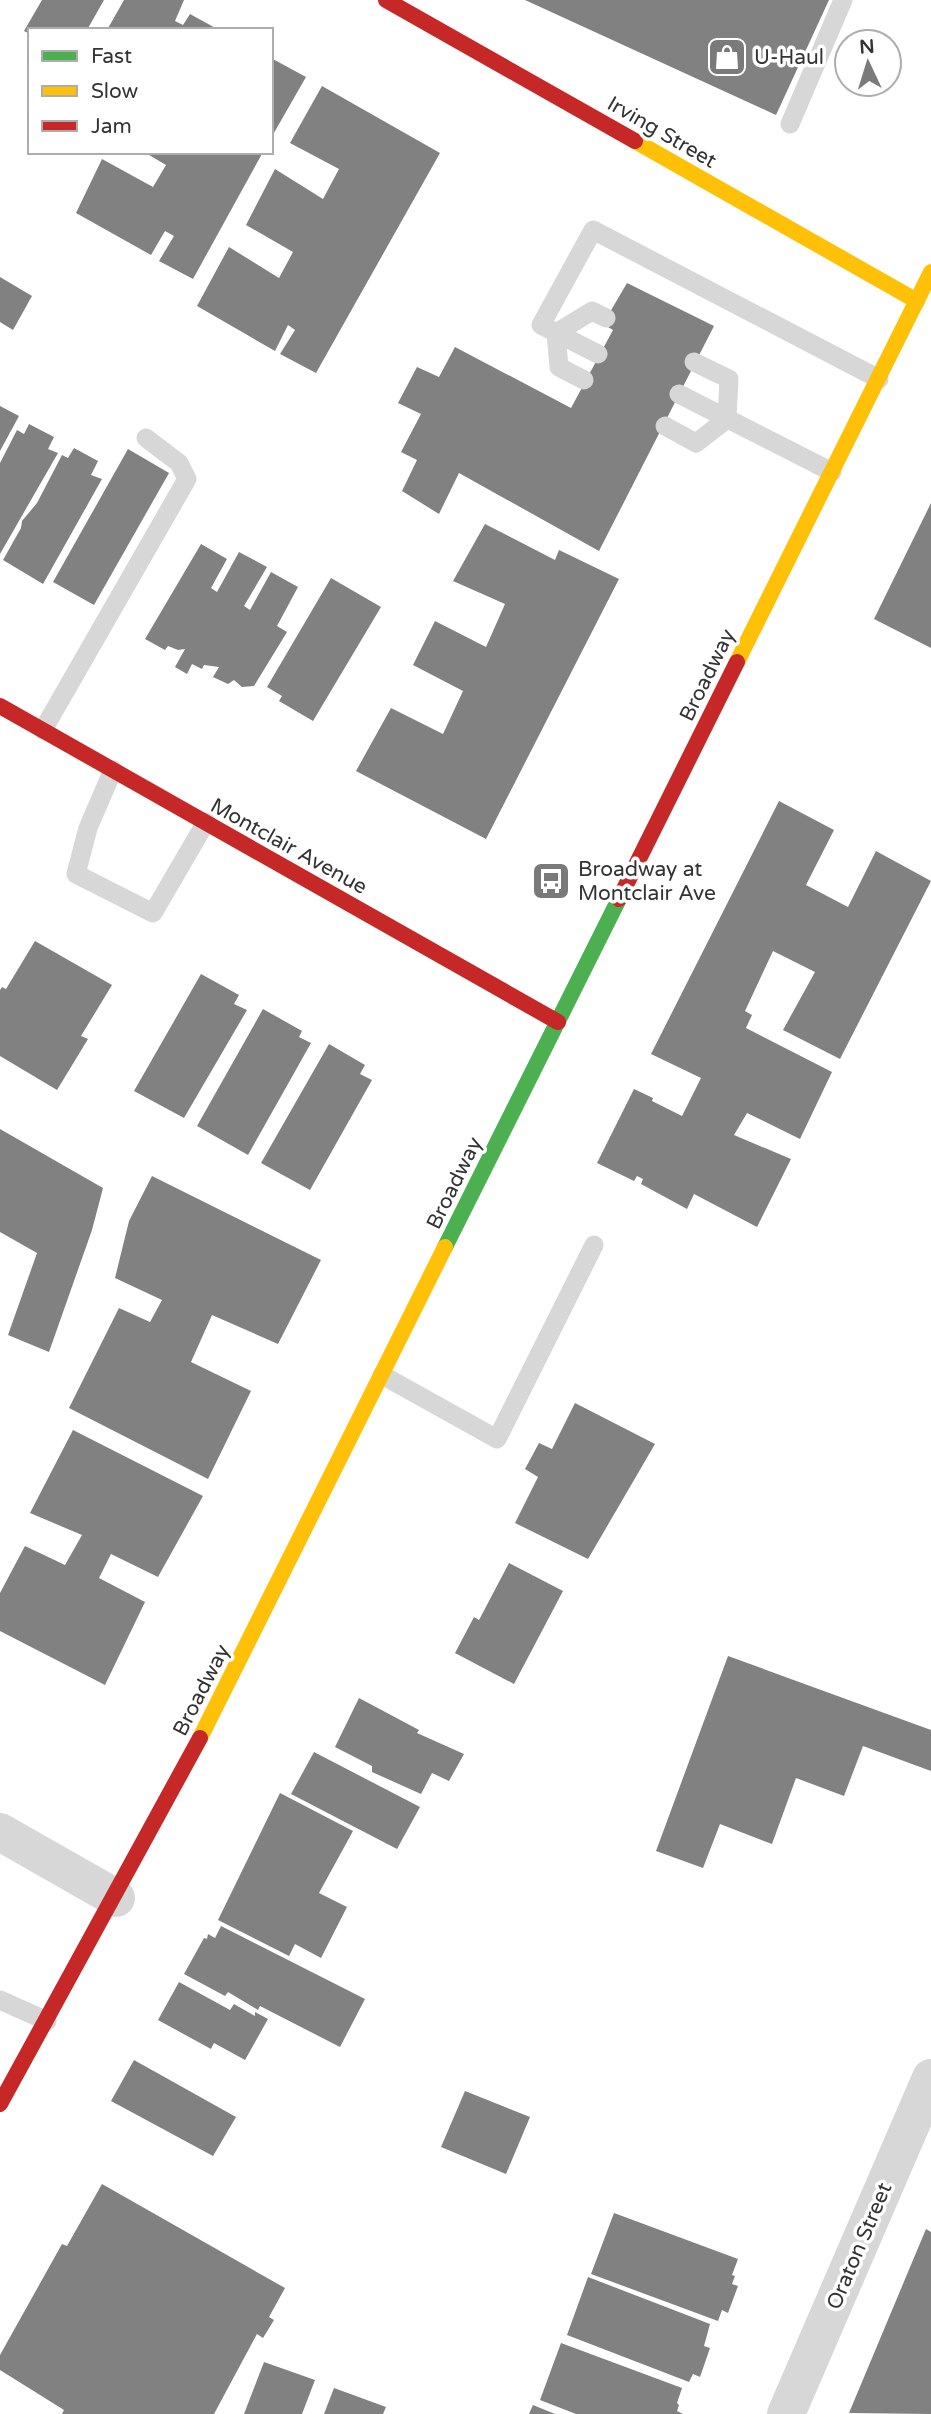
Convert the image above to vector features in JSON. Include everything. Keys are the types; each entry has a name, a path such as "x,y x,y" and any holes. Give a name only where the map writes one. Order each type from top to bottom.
{"main road":[{"name":"Irving Street","path":"386,0 918,301"},
{"name":"Broadway","path":"0,2104 116,1898 189,1761 931,272"},
{"name":"Montclair Avenue","path":"0,706 558,1022"}],"street":[{"path":"0,1832 116,1898"},
{"name":"Oraton Street","path":"786,2414 931,2078"}],"lane":[{"path":"790,124 843,0"},
{"path":"598,354 541,325 593,230 879,379"},
{"path":"556,333 592,311 606,318"},
{"path":"556,333 559,367 584,380"},
{"path":"665,426 696,443 727,419 729,379 694,362"},
{"path":"679,394 832,472"},
{"path":"44,730 187,479 179,463 146,438"},
{"path":"113,770 88,828 76,874 153,912 206,822"},
{"path":"382,1375 496,1439 594,1245"},
{"path":"0,2000 47,2021"}],"building":[{"path":"42,0 104,0 88,28 28,28 28,33 24,31"},
{"path":"124,0 184,0 175,21 183,25 190,14 215,28 108,28"},
{"name":"U-Haul","path":"525,0 829,0 776,115"},
{"path":"273,59 306,77 273,135"},
{"path":"322,86 440,153 316,373 280,354 295,330 288,325 275,351 197,306 229,247 279,278 293,252 246,225 275,169 323,199 339,169 290,143"},
{"path":"147,154 262,154 193,279 159,261 174,236 165,231 151,255 76,213 102,159 153,187 166,165"},
{"path":"0,277 32,296 13,330 0,322"},
{"path":"627,283 714,326 599,551 459,473 439,514 402,491 417,460 401,452 421,414 398,403 417,367 439,377 455,347 571,408 613,330 603,324"},
{"path":"0,406 19,416 0,451"},
{"path":"29,424 54,437 48,449 58,453 0,554 0,463 17,430 24,434"},
{"path":"74,448 98,461 91,475 102,479 43,584 3,560 21,528 22,521 37,503 62,455 68,458"},
{"path":"128,449 169,473 94,605 53,582"},
{"path":"931,503 931,648 874,619"},
{"path":"485,524 555,560 559,550 619,579 486,839 356,771 391,708 443,734 463,691 413,665 435,621 486,647 505,604 453,581"},
{"path":"201,544 227,559 211,588 217,592 239,552 267,567 244,606 250,610 271,572 298,587 277,626 287,632 254,686 242,687 234,680 228,684 213,677 219,667 204,665 202,669 192,664 187,674 175,667 185,649 178,650 168,646 165,650 145,639"},
{"path":"331,578 381,607 313,721 279,701 282,696 267,687"},
{"path":"779,801 834,830 806,885 848,907 876,851 931,881 840,1059 783,1030 815,972 773,951 745,1011 752,1015 746,1028 832,1072 800,1139 747,1113 734,1135 791,1159 757,1227 694,1194 687,1209 641,1184 643,1179 637,1176 634,1181 597,1163 634,1089 682,1116 701,1078 651,1054"},
{"path":"35,941 112,985 81,1036 88,1039 57,1090 0,1056 0,990 2,987 6,989"},
{"path":"201,974 239,995 234,1004 247,1010 184,1118 134,1091"},
{"path":"263,1009 302,1031 299,1037 311,1043 248,1155 197,1126"},
{"path":"329,1044 365,1065 360,1074 372,1080 310,1190 261,1163"},
{"path":"0,1129 103,1188 92,1230 49,1352 8,1335 37,1253 0,1232"},
{"path":"152,1176 321,1260 278,1344 212,1315 191,1362 251,1391 208,1479 69,1408 119,1308 150,1322 162,1300 115,1278 129,1221"},
{"path":"575,1403 655,1444 588,1559 515,1523 538,1477 525,1469 539,1443 552,1449"},
{"path":"73,1430 203,1496 158,1577 111,1554 99,1578 145,1602 105,1685 0,1631 0,1593 25,1546 65,1565 82,1535 30,1513"},
{"path":"509,1563 563,1591 514,1684 455,1653 474,1617 479,1620"},
{"path":"728,1656 931,1730 931,1771 863,1746 844,1796 796,1778 772,1844 720,1824 703,1868 656,1851"},
{"path":"359,1698 419,1730 417,1733 464,1754 449,1781 432,1773 421,1794 372,1772 372,1766 335,1747"},
{"path":"314,1752 420,1807 397,1849 291,1794"},
{"path":"280,1793 353,1831 319,1893 347,1907 321,1958 295,1944 289,1956 218,1920"},
{"path":"221,1926 365,1999 340,2047 260,2006 258,2010 228,1992 225,1996 184,1974 204,1938 207,1939 208,1934 215,1938"},
{"path":"179,1982 230,2010 234,2004 255,2016 255,2012 268,2019 245,2060 214,2043 211,2049 158,2020"},
{"path":"134,2060 236,2117 213,2156 111,2101"},
{"path":"465,2091 530,2117 506,2174 441,2147"},
{"path":"102,2184 285,2288 269,2317 274,2320 263,2338 257,2334 214,2414 62,2414 64,2410 0,2370 0,2355 62,2244 67,2246"},
{"path":"614,2213 738,2259 732,2275 735,2276 732,2284 738,2286 728,2313 722,2310 718,2321 591,2274"},
{"path":"926,2229 931,2232 931,2414 849,2413"},
{"path":"588,2277 710,2324 704,2346 710,2348 700,2377 693,2374 689,2382 567,2335"},
{"path":"561,2343 682,2388 677,2411 683,2414 576,2414 540,2400"},
{"path":"264,2362 315,2380 302,2414 244,2414"},
{"path":"334,2388 386,2407 383,2414 324,2414"},
{"path":"533,2405 555,2414 529,2414"}],"traffic: fast":[{"path":"445,1247 619,899"}],"traffic: slow":[{"path":"635,141 917,301"},
{"path":"737,662 931,272"},
{"path":"200,1738 445,1247"}],"traffic: jam":[{"path":"386,0 635,141"},
{"path":"619,899 737,662"},
{"path":"0,706 558,1022"},
{"path":"0,2104 200,1738"}],"place":[{"name":"U-Haul","path":"727,57"},
{"name":"Broadway at Montclair Ave","path":"551,881"}]}
